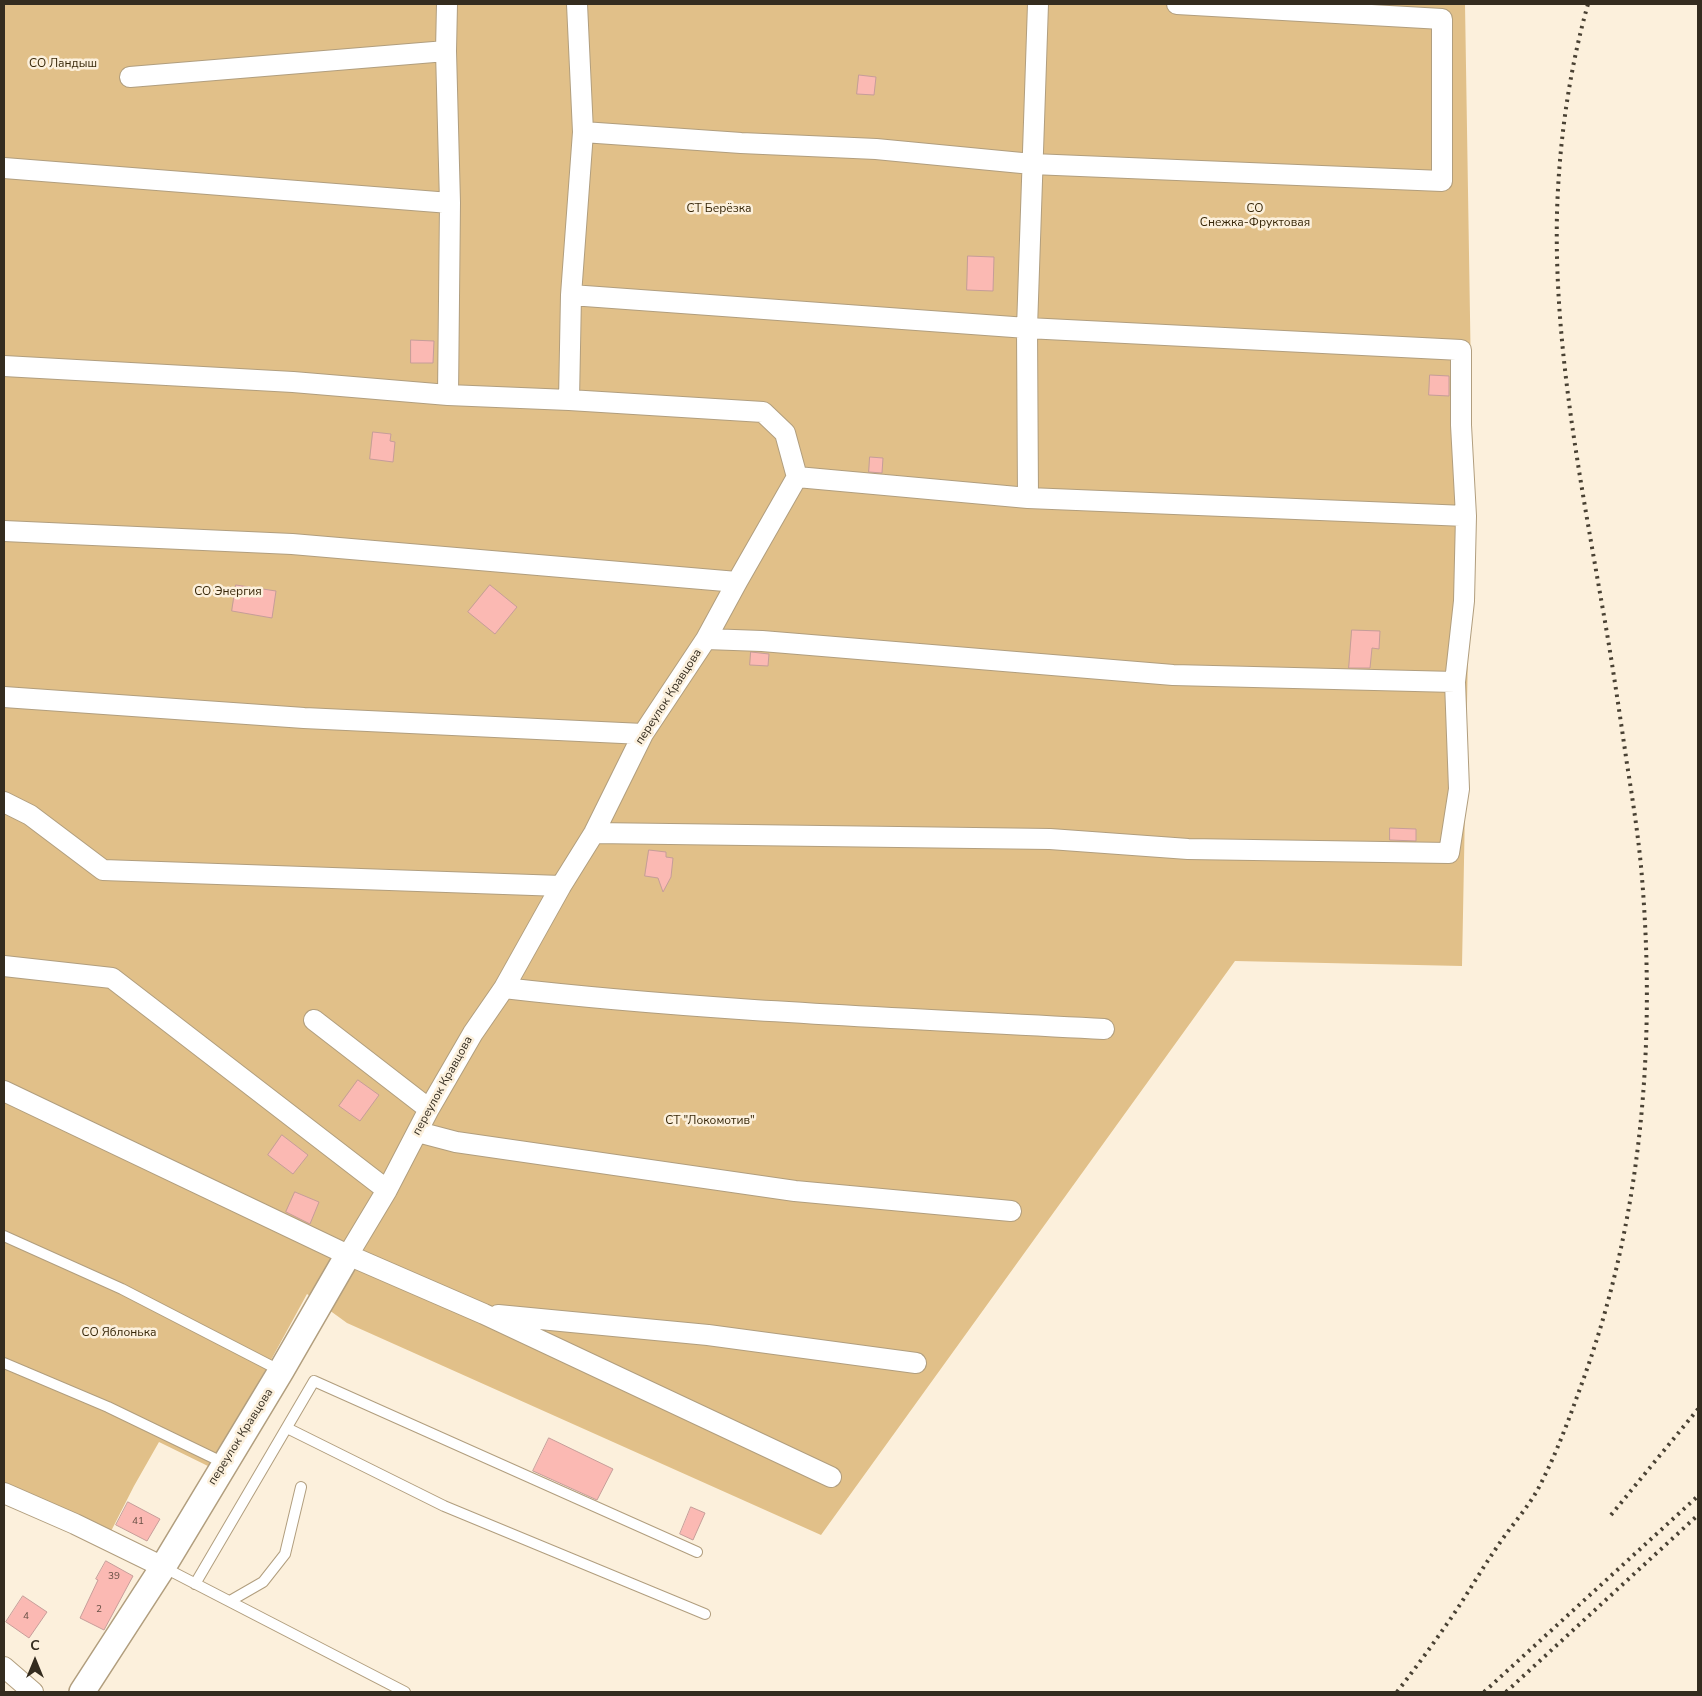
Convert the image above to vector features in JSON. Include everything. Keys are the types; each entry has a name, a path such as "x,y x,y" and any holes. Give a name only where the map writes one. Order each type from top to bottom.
{"street":[{"path":"447,4 446,51 450,203 448,395"},
{"path":"569,400 571,295 583,132 577,4"},
{"path":"1028,498 1027,328 1038,4"},
{"path":"583,132 740,143 876,149 1032,164 1442,181 1442,19 1177,4"},
{"path":"130,77 446,51"},
{"path":"4,168 450,203"},
{"path":"571,295 1027,328 1461,350 1461,425 1466,516 1464,601 1455,682 1459,790 1449,853 1188,850 1050,839 594,833"},
{"path":"4,366 293,382 448,395 569,400 763,412 785,433 797,476 1028,498 1466,516"},
{"name":"переулок Кравцова","path":"82,1692 162,1567 388,1190 429,1109 472,1033 504,988 561,886 594,833 643,734 706,639 797,476"},
{"path":"4,531 292,544 737,582"},
{"path":"706,639 762,641 1173,675 1455,682"},
{"path":"4,697 304,718 643,734"},
{"path":"4,802 30,815 102,870 561,886"},
{"path":"4,966 112,978 388,1190"},
{"path":"504,988 579,997 687,1006 1104,1029"},
{"path":"314,1020 429,1109"},
{"path":"4,1091 348,1255 484,1314 831,1477"},
{"path":"418,1132 456,1142 795,1191 1011,1211"},
{"path":"484,1314 708,1335 916,1363"},
{"path":"4,1493 75,1524 162,1567"},
{"path":"4,1668 32,1692"}],"lane":[{"path":"4,1236 122,1289 281,1371"},
{"path":"4,1363 108,1407 224,1463"},
{"path":"195,1584 314,1381 697,1552"},
{"path":"287,1428 444,1506 705,1614"},
{"path":"230,1601 262,1582 286,1554 301,1487"},
{"path":"162,1567 405,1692"}],"green space":[{"path":"4,4 1465,4 1472,441 1462,966 1235,961 821,1535 347,1323 307,1294 212,1468 159,1442 106,1541 4,1498"}],"building":[{"path":"859,75 876,77 874,95 857,94"},
{"path":"968,256 994,257 993,291 967,290"},
{"path":"411,340 434,341 433,363 411,363"},
{"path":"1430,375 1449,376 1449,396 1429,395"},
{"path":"373,432 391,434 390,441 395,442 393,462 370,459"},
{"path":"870,457 883,458 882,473 869,472"},
{"path":"236,585 276,591 272,618 232,611"},
{"path":"490,585 517,607 495,634 468,612"},
{"path":"1352,630 1380,631 1379,649 1372,648 1370,668 1349,668"},
{"path":"751,652 769,654 768,666 750,665"},
{"path":"1390,828 1416,829 1416,841 1390,840"},
{"path":"649,850 666,852 666,857 673,858 671,877 663,892 658,878 645,876"},
{"path":"358,1080 379,1095 360,1121 339,1106"},
{"path":"282,1135 308,1155 293,1174 268,1155"},
{"path":"295,1192 319,1202 310,1224 286,1212"},
{"path":"549,1438 613,1469 597,1500 533,1471"},
{"path":"128,1502 160,1519 147,1541 116,1525"},
{"path":"691,1507 705,1513 693,1540 680,1534"},
{"path":"106,1561 133,1576 104,1630 80,1618 98,1580 96,1579"},
{"path":"23,1596 47,1612 29,1638 6,1622"}],"railway":[{"path":"1397,1692 1451,1618 1507,1532 1534,1496 1545,1476 1582,1383 1602,1322 1631,1198 1639,1134 1645,1070 1647,1006 1646,942 1641,864 1615,682 1584,503 1570,407 1564,359 1557,262 1558,187 1566,107 1575,55 1588,4"},
{"path":"1611,1515 1698,1409"},
{"path":"1484,1692 1698,1496"},
{"path":"1506,1692 1698,1515"}],"park label":[{"name":"СО Ландыш","path":"63,64"},
{"name":"СТ Берёзка","path":"719,209"},
{"name":"СО Снежка-Фруктовая","path":"1255,216"},
{"name":"СО Энергия","path":"228,592"},
{"name":"СТ \"Локомотив\"","path":"710,1121"},
{"name":"СО Яблонька","path":"119,1333"}]}
